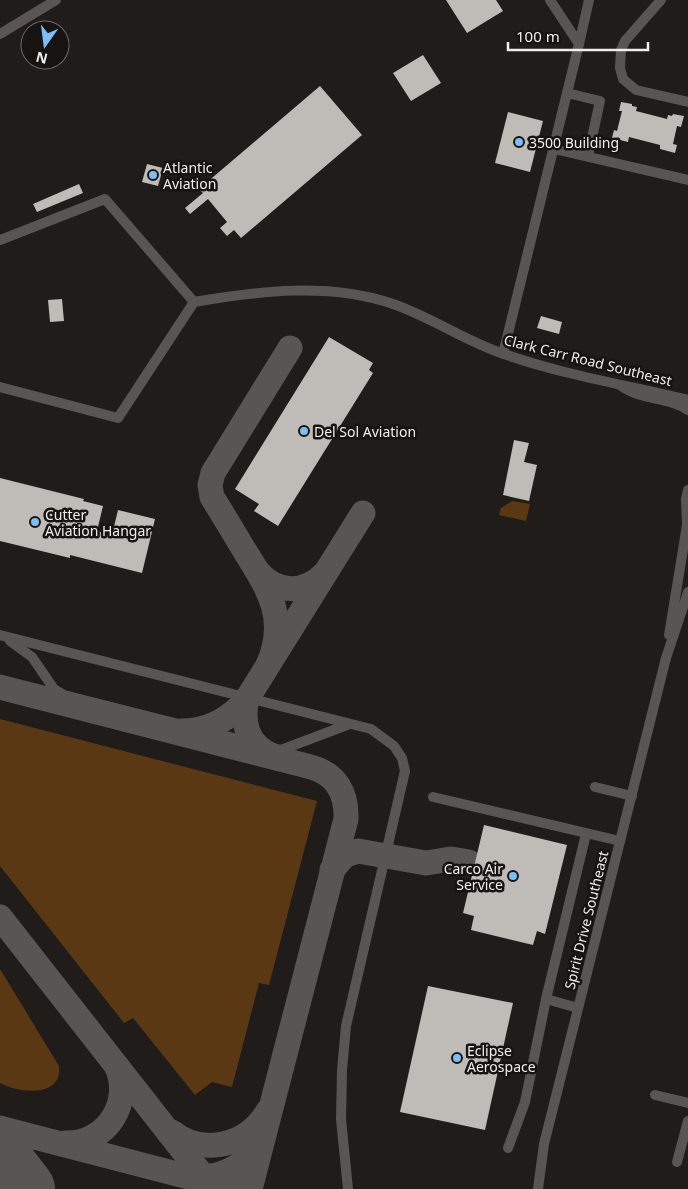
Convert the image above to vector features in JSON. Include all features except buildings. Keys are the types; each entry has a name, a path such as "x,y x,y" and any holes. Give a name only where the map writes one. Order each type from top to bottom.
{"street":[{"path":"0,34 56,0"},
{"path":"550,0 579,44"},
{"path":"504,354 589,0"},
{"path":"660,0 625,41 621,50 620,68 622,79 636,90 688,102"},
{"path":"567,93 600,101 588,156"},
{"path":"554,149 688,180"},
{"path":"0,240 105,199 194,302 118,418 0,388"},
{"name":"Clark Carr Road Southeast","path":"194,302 304,291 361,295 417,314 504,354 688,400"},
{"path":"617,383 631,394 677,404 688,410"},
{"path":"666,658 687,522 686,499 688,490"},
{"path":"666,658 688,592"},
{"path":"0,636 32,657 54,688 64,695 272,748 286,750 339,727 353,725"},
{"path":"0,636 378,732 394,746 402,758 405,771 346,1026 341,1111 342,1145 348,1189"},
{"name":"Spirit Drive Southeast","path":"538,1189 544,1144 666,658"},
{"path":"594,787 632,796"},
{"path":"433,797 478,806 620,841"},
{"path":"508,1148 525,1102 546,999 586,834"},
{"path":"546,999 578,1008"},
{"path":"655,1095 688,1103"},
{"path":"677,1162 688,1121"}],"shaded area":[{"path":"512,501 530,504 526,521 499,515 501,508"},
{"path":"0,719 317,801 269,985 259,983 232,1087 212,1082 195,1095 133,1018 124,1023 0,866"},
{"path":"0,969 59,1066 58,1076 54,1083 47,1088 29,1091 8,1087 0,1083"}],"taxiway":[{"path":"268,665 274,649 276,634 274,606 262,580 212,497 210,485 213,473 290,348"},
{"path":"181,731 200,729 226,718 247,699 363,513"},
{"path":"258,572 274,584 282,588 291,589 309,585 325,573"},
{"path":"0,687 311,767 327,774 342,793 346,819 250,1189"},
{"path":"247,699 245,716 248,732 257,745 271,755"},
{"path":"332,870 345,855 358,851 426,863 451,859 469,862"},
{"path":"0,917 213,1189"},
{"path":"65,1143 80,1142 93,1137 113,1119 119,1106 121,1093 121,1079 116,1065"},
{"path":"172,1132 184,1140 198,1144 225,1144 249,1132 268,1111"},
{"path":"0,1128 235,1189"},
{"path":"199,1177 218,1175 234,1168 249,1157 260,1142"}],"runway":[{"path":"0,1158 24,1189"}],"place":[{"name":"3500 Building","path":"519,142"},
{"name":"Atlantic Aviation","path":"153,175"},
{"name":"Del Sol Aviation","path":"304,431"},
{"name":"Cutter Aviation Hangar","path":"35,522"},
{"name":"Carco Air Service","path":"513,876"},
{"name":"Eclipse Aerospace","path":"457,1058"}]}
